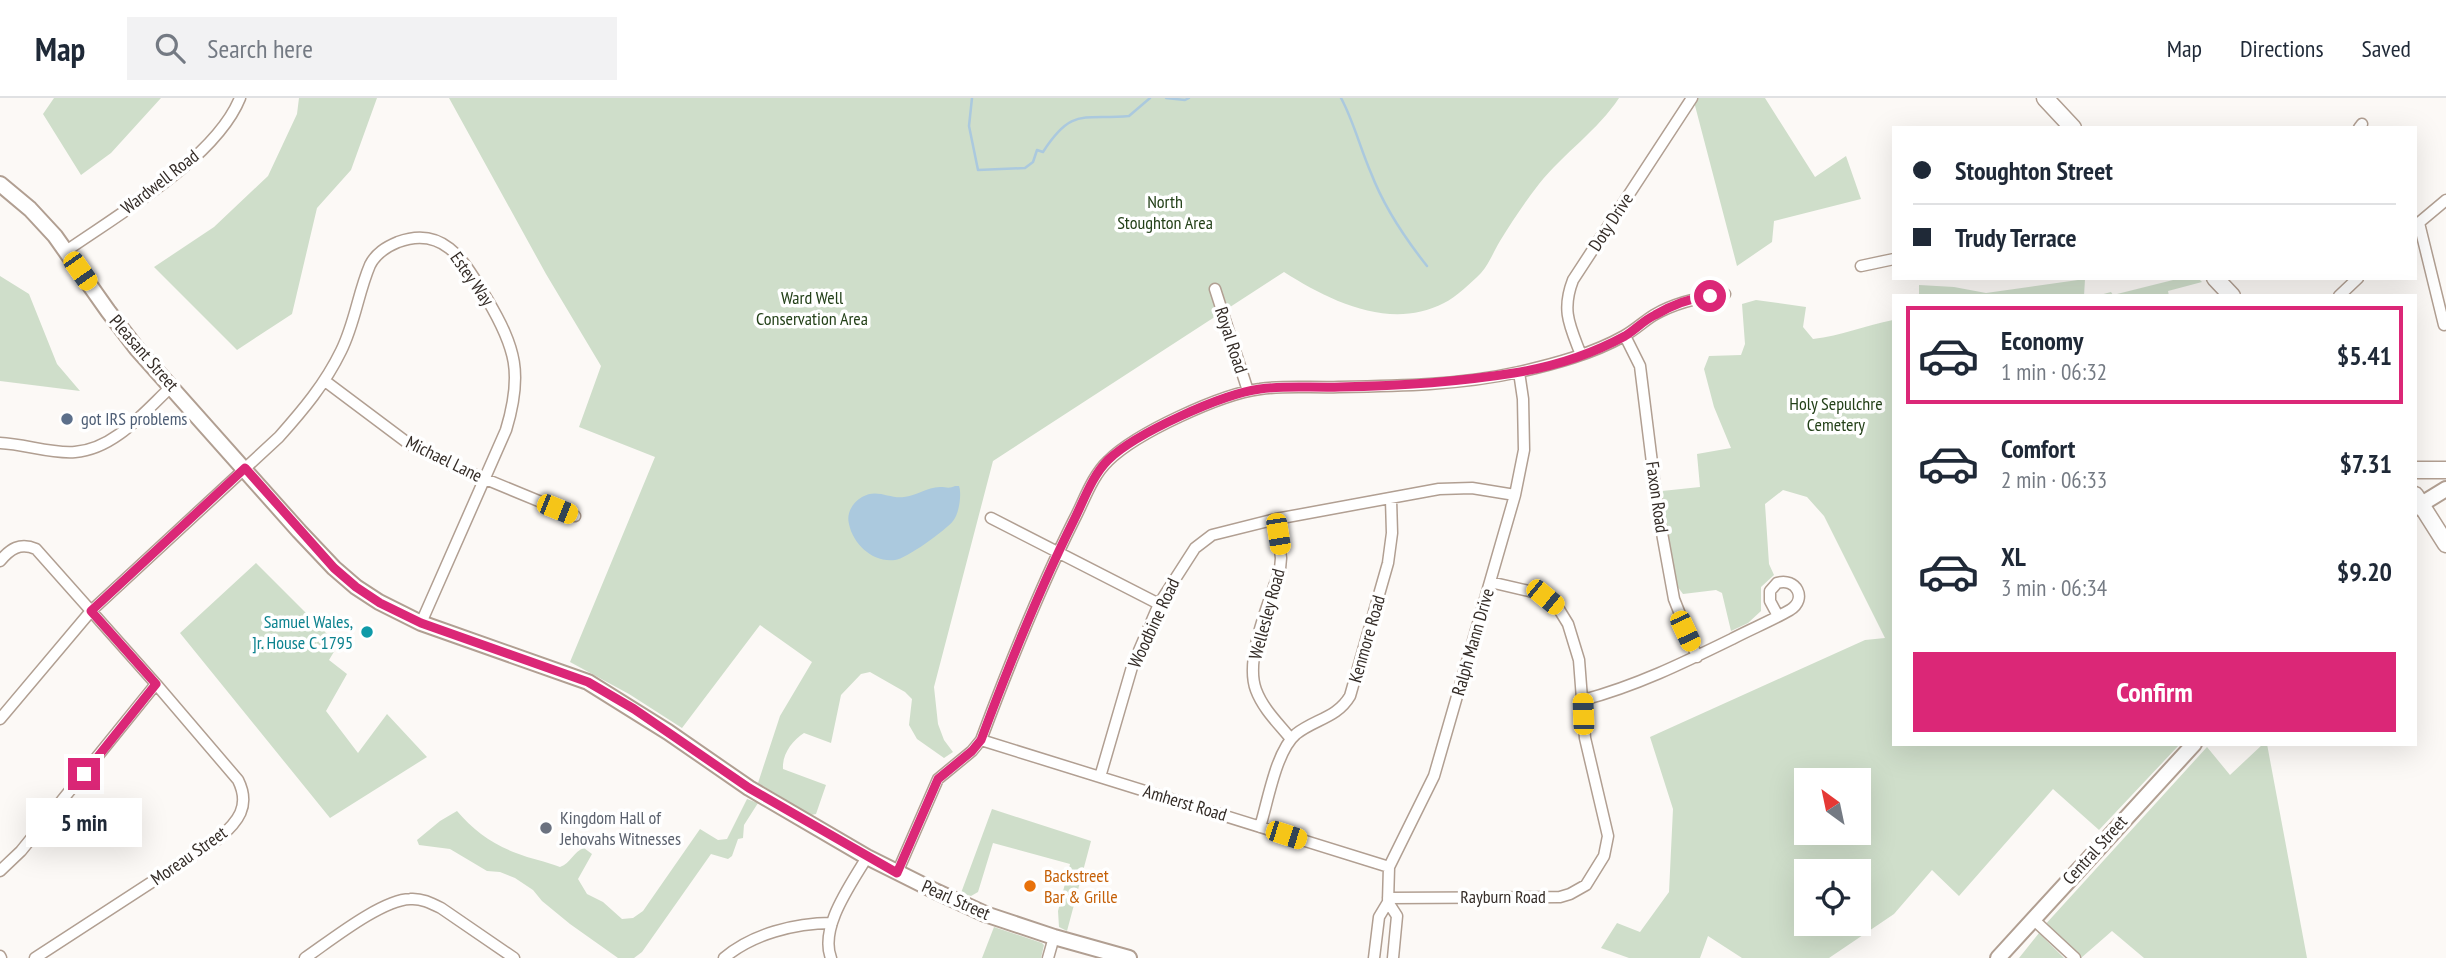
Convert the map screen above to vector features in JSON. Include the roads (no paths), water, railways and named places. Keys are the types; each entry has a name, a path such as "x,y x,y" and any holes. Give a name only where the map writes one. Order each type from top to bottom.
{"main road":[{"path":"2045,98 2071,126"},
{"name":"Pleasant Street","path":"0,184 30,209 66,251 137,349 320,553"},
{"path":"2217,280 2230,294"},
{"path":"2417,470 2446,470"},
{"path":"2446,488 2417,502 2446,544"},
{"name":"Pearl Street","path":"320,553 356,587 380,603 421,623 588,682 749,788 897,873 985,914 1129,958"},
{"name":"Central Street","path":"1998,958 2192,746"}],"street":[{"name":"Wardwell Road","path":"66,251 187,166 235,111 240,98"},
{"name":"Doty Drive","path":"1581,355 1566,312 1573,281 1692,98"},
{"path":"2444,325 2417,225 2446,200"},
{"name":"Estey Way","path":"0,719 91,611 296,419 325,381 354,323 371,262 381,250 416,238 434,240 451,247 464,262 503,326 514,355 516,379 514,404 506,430 421,623"},
{"path":"1861,266 1892,259"},
{"path":"2341,294 2356,280"},
{"name":"Royal Road","path":"1215,289 1248,391"},
{"path":"897,873 938,779 972,751 981,740 1022,630 1098,472 1108,461 1138,439 1205,404 1248,391 1286,387 1419,384 1473,380 1519,372 1581,355 1625,336 1655,315 1695,298 1725,294"},
{"name":"Faxon Road","path":"1625,336 1640,366 1658,511 1674,599 1697,657"},
{"name":"Ralph Mann Drive","path":"1374,958 1379,917 1388,900 1389,867 1434,776 1515,495 1524,450 1519,372"},
{"name":"Michael Lane","path":"325,381 409,444 449,464 575,516"},
{"path":"0,443 67,452 95,447 126,429 172,386"},
{"name":"Woodbine Road","path":"1100,777 1132,667 1159,604 1195,548 1212,535 1276,519 1439,489 1472,488 1515,495"},
{"name":"Kenmore Road","path":"1291,739 1298,732 1335,713 1350,696 1388,563 1392,533 1391,499"},
{"path":"991,518 1159,604"},
{"name":"Wellesley Road","path":"1276,519 1280,569 1254,655 1253,672 1259,696 1291,739"},
{"name":"Moreau Street","path":"0,561 17,547 26,545 36,549 156,684 238,780 243,790 244,803 239,816 230,829 218,839 35,958"},
{"name":"Rayburn Road","path":"1388,900 1547,898 1570,894 1586,885 1604,856 1608,836 1588,755 1579,660 1574,638 1557,606 1545,597 1490,582"},
{"path":"1583,700 1640,682 1778,616"},
{"path":"0,872 21,850 156,684"},
{"path":"1260,827 1282,754 1291,739"},
{"name":"Amherst Road","path":"981,740 1389,867"},
{"path":"831,958 828,944 832,923 867,857"},
{"path":"310,956 382,907 413,899 435,905 514,958"},
{"name":"Ralph Mann Drive","path":"1388,900 1397,916 1393,958"},
{"path":"2033,919 2075,958"},
{"path":"724,958 741,944 758,937 808,924 832,923"},
{"path":"1048,958 1054,937"}],"water":[{"path":"959,486 960,499 953,521 908,555 895,560 879,558 865,551 851,531 848,516 851,508 867,494 904,497 935,487"}],"waterway":[{"path":"972,98 969,126 978,170 1025,168 1033,162 1037,150 1043,152 1062,128 1071,122 1089,117 1129,116 1150,98"},
{"path":"1166,98 1189,98"},
{"path":"1341,98 1388,210 1427,266"}],"place":[{"name":"got IRS problems","path":"67,419"},
{"name":"Samuel Wales, ]r. House C 1795","path":"367,632"},
{"name":"Kingdom Hall of Jehovahs Witnesses","path":"546,828"},
{"name":"Backstreet Bar & Grille","path":"1030,886"}],"park label":[{"name":"North Stoughton Area","path":"1165,212"},
{"name":"Ward Well Conservation Area","path":"812,308"},
{"name":"Holy Sepulchre Cemetery","path":"1836,414"}]}
